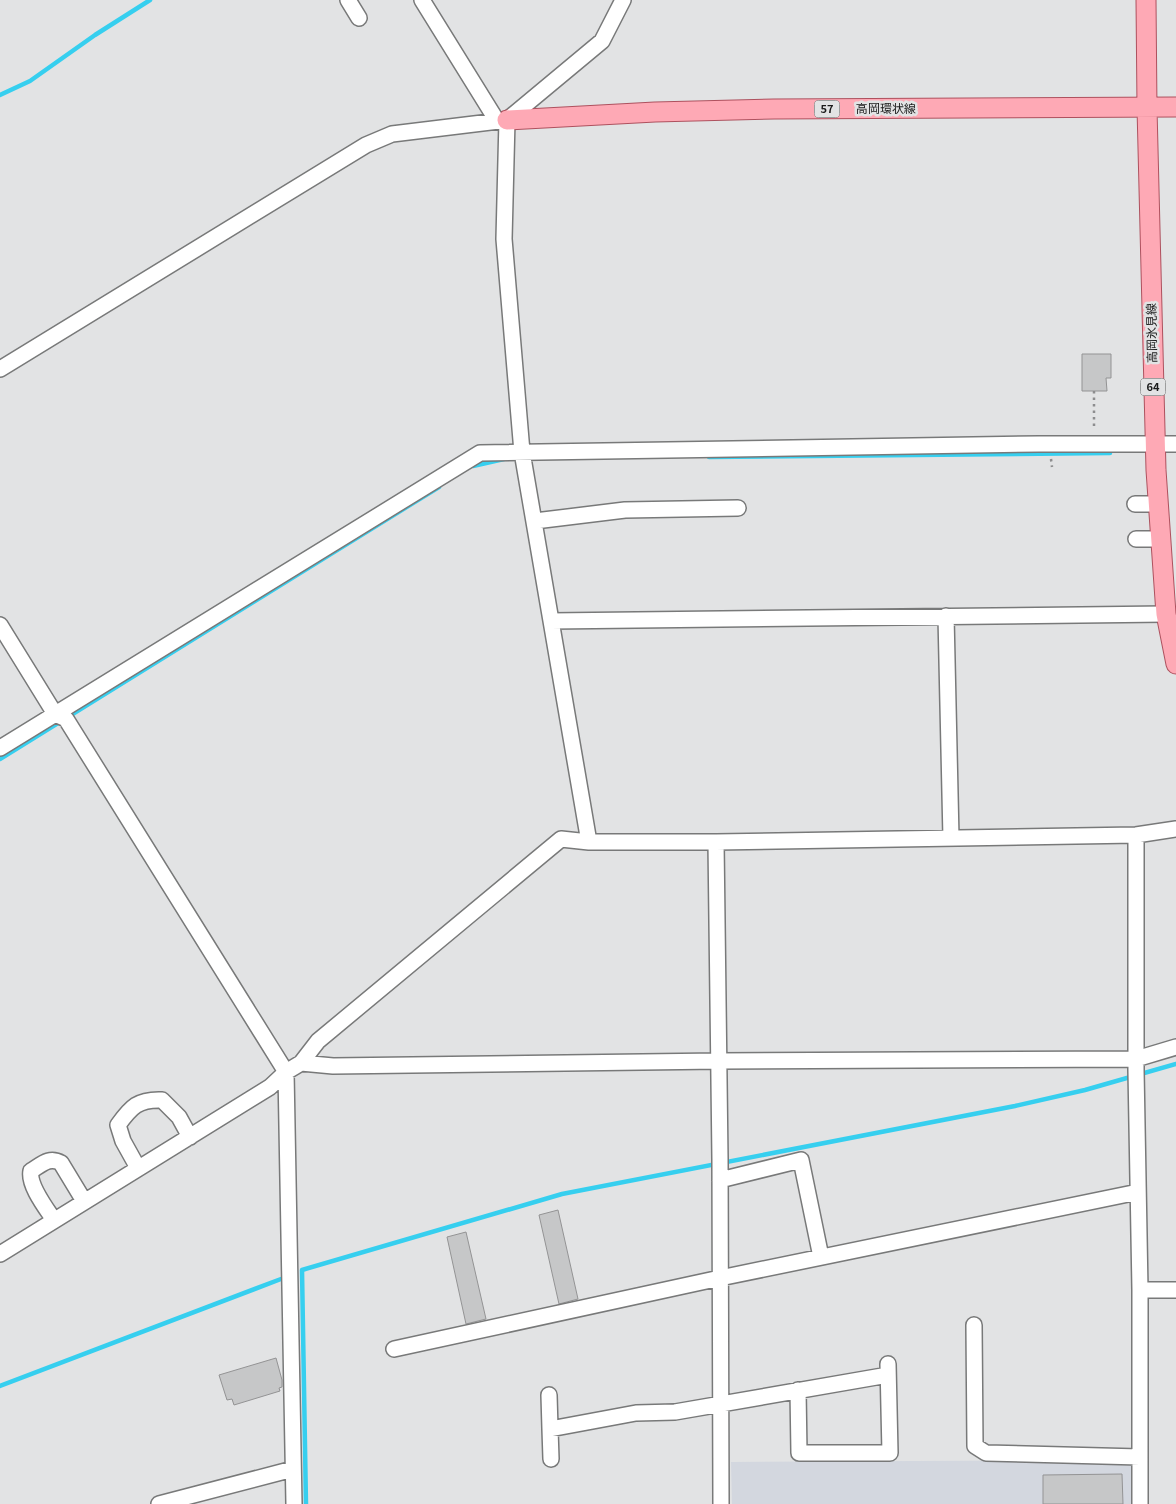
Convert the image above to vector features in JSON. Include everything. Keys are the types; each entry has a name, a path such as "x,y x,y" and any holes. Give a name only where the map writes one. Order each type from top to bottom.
{"main road":[{"name":"高岡氷見線","path":"1146,0 1155,444 1166,614 1176,664"},
{"name":"高岡環状線","path":"502,120 655,112 764,109 1176,107"}],"street":[{"path":"348,0 359,18"},
{"path":"422,0 502,120 504,239 522,453 589,842"},
{"path":"0,369 366,145 392,134 502,120 602,41 623,0"},
{"path":"0,748 60,716 480,453 1040,441 1068,441 1094,444 1126,442 1176,444"},
{"path":"1135,504 1158,504"},
{"path":"534,521 625,510 738,508"},
{"path":"1136,539 1161,539"},
{"path":"551,620 1166,614"},
{"path":"946,616 951,838"},
{"path":"0,625 60,716 76,736 286,1072 294,1504"},
{"path":"0,1254 270,1087 286,1072 302,1063 318,1041 561,839 589,842 716,842 1136,835 1176,830"},
{"path":"1136,835 1140,1504"},
{"path":"716,842 722,1403 721,1504"},
{"path":"302,1063 333,1066 719,1061 1136,1064 1176,1047"},
{"path":"138,1168 123,1141 118,1125 126,1113 141,1101 162,1100 179,1117 190,1137"},
{"path":"54,1220 30,1177 32,1171 37,1167 49,1160 61,1163 84,1201"},
{"path":"720,1178 800,1160 820,1257"},
{"path":"394,1349 720,1278 1138,1192"},
{"path":"1140,1290 1176,1290"},
{"path":"974,1325 975,1446 986,1453 1140,1457"},
{"path":"550,1429 636,1413 676,1412 798,1390 888,1369 890,1453 799,1453 798,1390"},
{"path":"549,1395 551,1459"},
{"path":"159,1504 293,1468"}],"path":[{"path":"1094,391 1094,444"}],"shaded area":[{"path":"1135,1460 1135,1504 732,1504 731,1462"}],"building":[{"path":"1082,354 1111,354 1111,378 1106,378 1107,391 1082,391"},
{"path":"558,1210 578,1299 559,1304 539,1215"},
{"path":"466,1232 486,1319 466,1324 447,1237"},
{"path":"276,1358 282,1380 282,1387 279,1388 280,1391 234,1405 232,1399 227,1400 219,1375"},
{"path":"1122,1474 1123,1504 1043,1504 1043,1475"}],"waterway":[{"path":"0,95 30,81 95,35 150,0"},
{"path":"709,457 1110,453"},
{"path":"473,466 504,459"},
{"path":"0,759 439,487"},
{"path":"306,1504 302,1270 562,1194 1015,1106 1085,1090 1176,1064"},
{"path":"0,1386 281,1279"}]}
